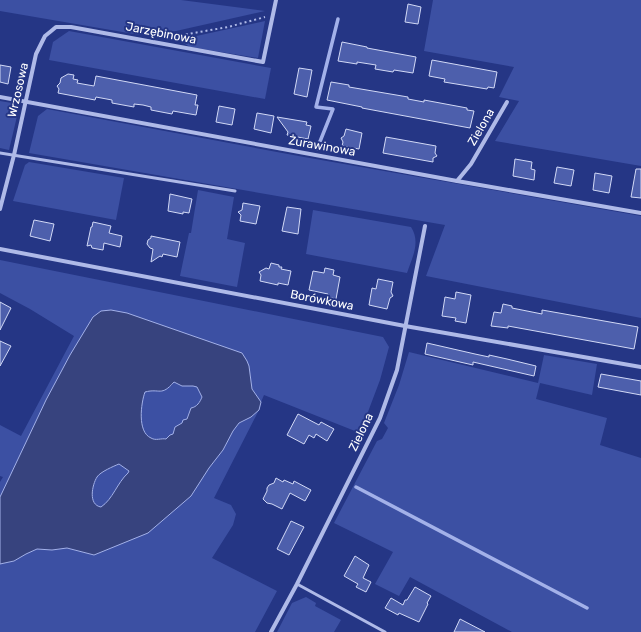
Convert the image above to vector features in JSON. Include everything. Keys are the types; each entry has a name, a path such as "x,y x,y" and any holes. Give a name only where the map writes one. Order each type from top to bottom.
{"street":[{"path":"273,14 276,0"},
{"name":"Jarzębinowa","path":"56,27 71,27 263,62 273,14"},
{"name":"Wrzosowa","path":"0,209 14,155 36,54 45,36 56,27"},
{"name":"Żurawinowa","path":"0,97 457,181 641,213"},
{"name":"Zielona","path":"457,181 471,164 506,102"},
{"name":"Zielona","path":"271,632 297,584 380,418 397,370 425,226"},
{"name":"Borówkowa","path":"0,249 405,326 641,367"}],"lane":[{"path":"0,153 235,191"},
{"path":"297,584 386,632"}],"path":[{"path":"170,37 228,27 273,14"}],"shaded area":[{"path":"0,0 181,0 265,11 176,31 140,35 0,11"},
{"path":"433,0 641,0 641,166 495,141 519,101 499,97 514,67 424,51"},
{"path":"265,21 258,58 190,47 178,40"},
{"path":"69,31 271,68 265,99 49,60 53,42"},
{"path":"0,101 12,103 18,112 9,150 0,148"},
{"path":"47,109 304,157 641,216 641,318 426,276 445,225 29,153 38,116"},
{"path":"29,162 124,178 116,220 13,201 25,165"},
{"path":"198,190 234,197 227,239 245,243 237,287 180,276 189,233 191,233"},
{"path":"313,210 411,227 415,238 415,250 407,273 306,254"},
{"path":"0,260 383,337 389,347 380,380 360,433 264,395 261,402 252,389 249,366 127,313 0,497 0,482 3,477 0,476 0,425 21,436 74,336 30,309 0,293"},
{"path":"111,310 127,313 242,353 249,366 252,389 261,402 259,410 251,417 239,423 223,450 209,468 191,496 148,533 94,555 67,548 52,550 37,549 14,561 0,564 0,497 46,400 70,355 93,317 101,311","holes":["174,382 182,386 197,387 202,397 198,404 191,408 187,419 183,420 182,423 175,427 173,434 166,439 153,439 147,435 142,424 141,410 145,392 163,391 170,387","119,464 129,471 112,495 101,507 94,503 92,494 97,477 104,471"]},
{"path":"409,352 538,383 544,355 597,364 592,395 540,383 536,399 607,418 600,445 641,458 641,632 512,632 410,577 399,596 375,584 393,552 334,523 377,441 382,439 388,428 384,423 399,385"},
{"path":"174,382 182,386 197,387 202,397 195,407 191,408 187,419 174,434 166,439 153,439 147,435 142,424 141,410 145,392 171,386"},
{"path":"259,410 214,498 231,505 236,514 233,525 212,558 277,591 255,632 0,632 0,564 14,561 37,549 52,550 67,548 94,555 114,546 209,468 223,450 239,423 251,417"},
{"path":"119,464 129,471 105,504 101,507 94,503 92,494 97,477"},
{"path":"306,597 316,603 315,606 341,620 334,632 277,632 292,603"}],"building":[{"path":"408,4 421,7 418,24 405,22"},
{"path":"342,42 416,57 413,73 394,70 393,72 375,69 376,65 338,61"},
{"path":"432,60 497,72 494,88 488,87 487,89 444,82 445,79 429,76"},
{"path":"0,65 11,67 8,84 0,82"},
{"path":"299,68 312,70 307,97 294,94"},
{"path":"68,74 74,75 73,79 78,80 77,83 94,86 96,76 197,95 195,105 198,105 196,115 173,111 172,114 151,110 151,107 143,105 134,104 134,107 112,103 112,100 96,97 95,100 58,93 59,89 57,86 60,83 61,78"},
{"path":"331,82 349,85 349,87 408,97 408,99 424,102 424,100 467,108 467,110 474,111 470,128 327,100"},
{"path":"219,106 235,109 232,125 216,122"},
{"path":"257,113 274,116 271,133 254,129"},
{"path":"277,117 307,122 306,125 311,126 308,139 287,135 288,132"},
{"path":"346,129 362,133 359,149 342,146 343,142 341,138 344,136"},
{"path":"386,137 436,146 435,153 437,156 433,158 433,162 383,153"},
{"path":"515,159 532,162 531,169 535,170 534,180 513,176"},
{"path":"557,167 574,170 571,186 554,183"},
{"path":"636,169 641,169 641,198 631,197"},
{"path":"595,173 612,176 609,193 593,190"},
{"path":"170,194 192,199 189,213 183,212 183,214 168,211"},
{"path":"243,203 260,206 256,224 240,221 241,215 238,212 242,210"},
{"path":"287,207 301,209 298,234 282,231"},
{"path":"34,220 54,224 50,241 30,236"},
{"path":"93,222 111,226 109,233 122,236 120,247 104,243 103,250 92,248 91,245 87,246"},
{"path":"151,236 180,242 177,257 163,254 162,257 160,256 151,262 153,249 147,244"},
{"path":"271,263 279,265 279,267 282,267 281,269 291,271 288,285 278,283 278,285 260,281 261,275 259,272 266,268 269,269"},
{"path":"325,268 334,270 333,275 340,277 336,299 327,297 328,294 309,290 313,271 324,273"},
{"path":"378,279 393,282 391,292 393,296 390,298 387,309 369,305 372,288 376,289"},
{"path":"456,292 471,295 466,323 455,321 456,318 442,316 445,297 455,299"},
{"path":"0,302 11,308 0,330"},
{"path":"503,304 512,306 512,308 542,314 542,310 638,327 634,349 508,326 508,328 491,326 494,312 501,313"},
{"path":"0,341 11,346 0,366"},
{"path":"427,343 536,366 534,376 473,362 473,365 425,354"},
{"path":"601,374 641,381 641,395 598,387"},
{"path":"298,414 319,425 321,422 334,429 327,441 316,434 314,438 309,435 304,444 287,435"},
{"path":"276,478 283,482 284,480 293,484 294,481 311,490 305,501 290,493 282,509 267,503 263,499 267,488 269,485 274,483"},
{"path":"291,521 304,527 289,555 277,549"},
{"path":"355,556 369,565 363,578 371,582 366,592 356,587 358,584 344,576"},
{"path":"415,587 431,596 419,622 399,613 398,615 385,608 391,598 403,605"},
{"path":"460,619 485,632 454,632"}],"waterway":[{"path":"317,149 333,109 316,107 338,19"},
{"path":"356,487 587,608"}]}
